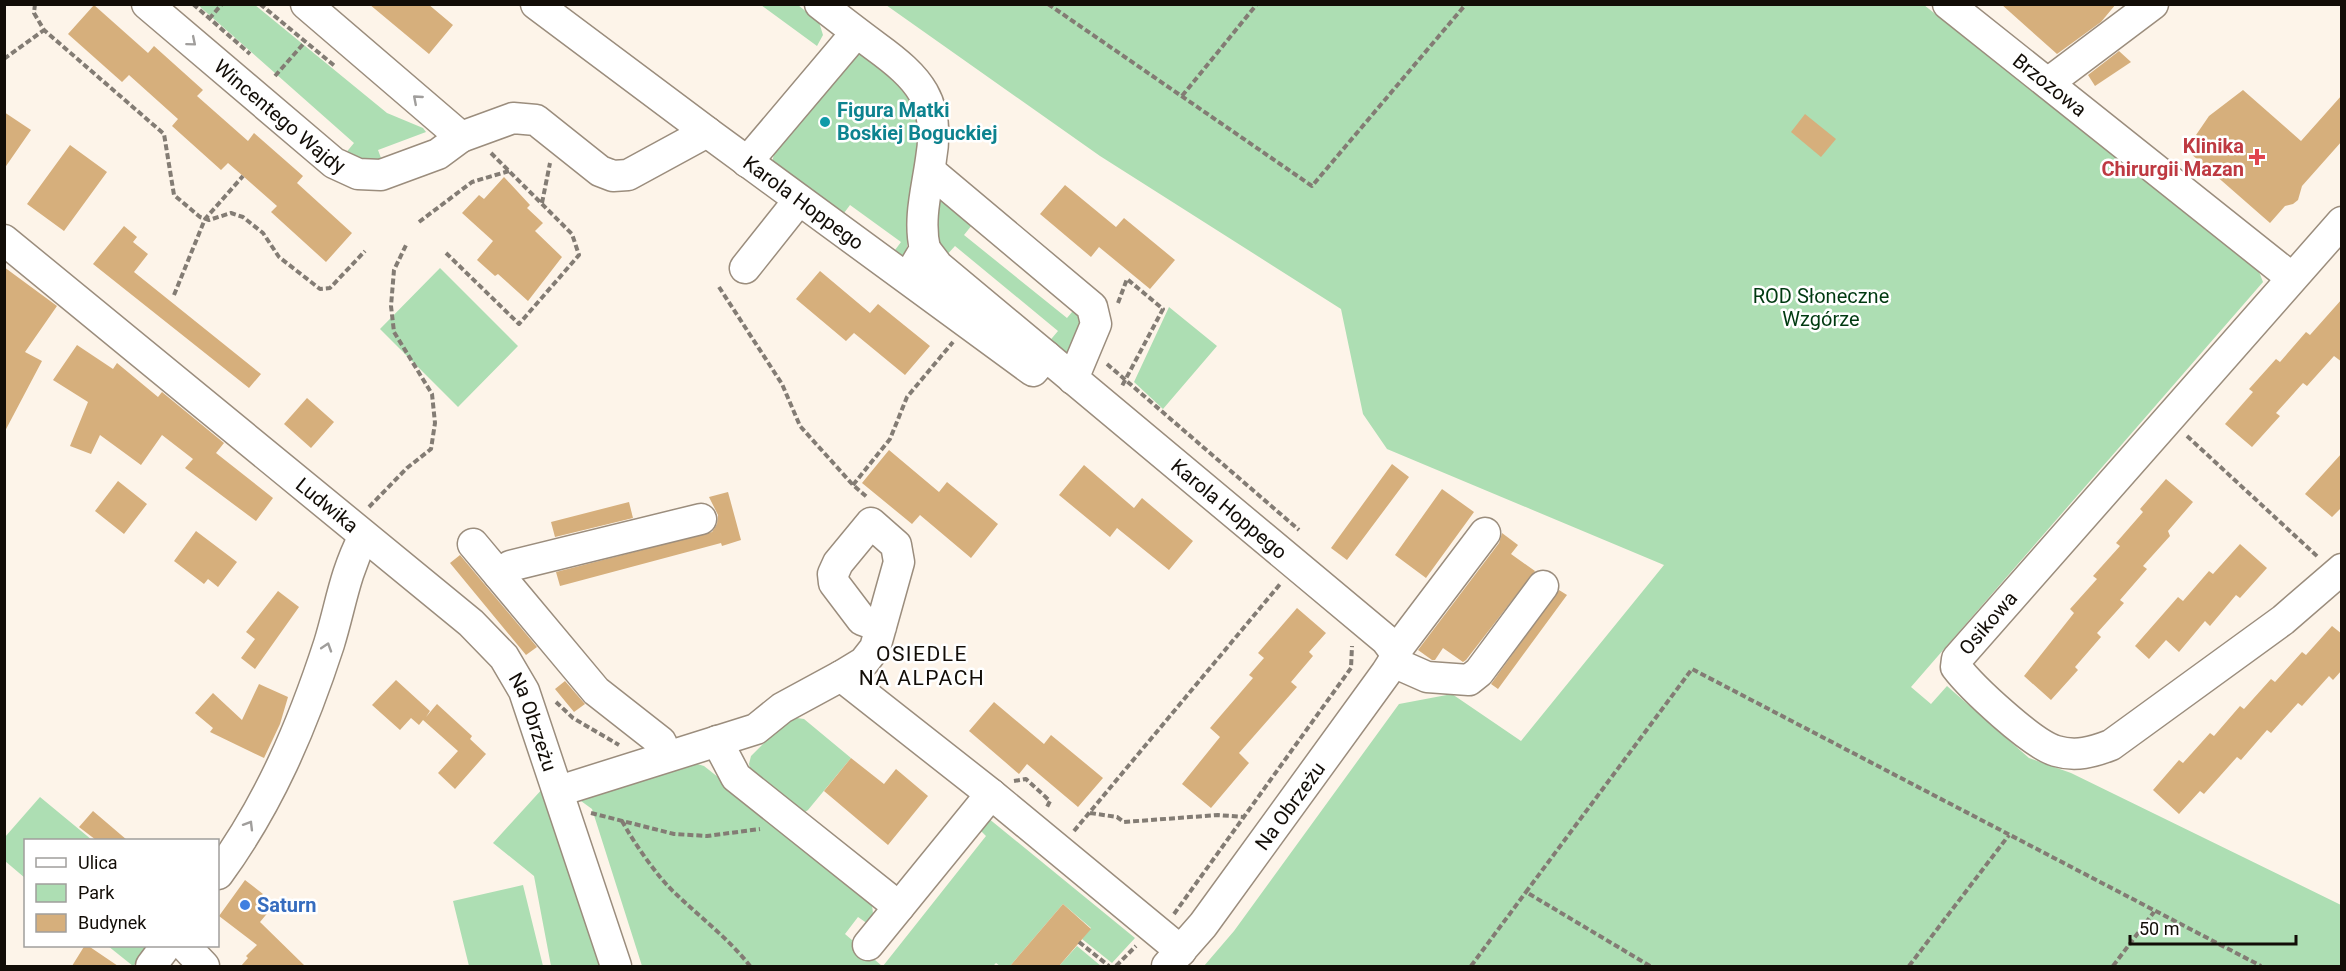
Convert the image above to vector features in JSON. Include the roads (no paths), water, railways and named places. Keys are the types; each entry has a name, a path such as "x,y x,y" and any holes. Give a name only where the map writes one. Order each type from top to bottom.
{"street":[{"name":"Wincentego Wajdy","path":"147,4 334,163 358,174 381,175 393,171 438,154 466,135 513,118 536,120 600,171 613,176 628,175 707,132"},
{"path":"306,4 466,135"},
{"path":"536,4 747,162"},
{"path":"820,4 900,64 916,79 925,93 934,132 921,229 926,249 908,278"},
{"name":"Brzozowa","path":"1948,4 2292,278"},
{"path":"2048,83 2153,4"},
{"name":"Karola Hoppego","path":"856,33 747,162 1033,371 1046,356"},
{"path":"930,171 1092,307 1096,324 1073,379"},
{"path":"745,268 799,200"},
{"name":"Osikowa","path":"2339,571 2283,620 2111,745 2090,753 2055,751 2031,737 1956,667 1957,659 2342,222"},
{"name":"Ludwika","path":"4,240 363,526 347,571 329,643 279,776 219,872"},
{"name":"Karola Hoppego","path":"926,249 938,266 1106,406 1391,651 1427,677 1469,680 1479,672 1543,586"},
{"path":"559,791 756,729 782,708 864,662 875,648 881,627 899,562 896,545 870,511 833,574 834,584 862,620 881,627"},
{"path":"499,575 510,566 701,519"},
{"name":"Na Obrzeżu","path":"363,526 471,623 504,657 524,691 616,966"},
{"name":"Na Obrzeżu","path":"1174,959 1203,925 1391,651 1485,533"},
{"path":"473,544 596,692 661,742 653,760"},
{"path":"842,676 996,786 1174,959"},
{"path":"717,741 736,777 899,908"},
{"path":"868,945 996,786"},
{"path":"151,966 165,947"},
{"path":"187,947 204,966"}],"place":[{"name":"Figura Matki Boskiej Boguckiej","path":"825,122"},
{"name":"Klinika Chirurgii Mazan","path":"2257,157"},
{"name":"Saturn","path":"245,905"}],"district":[{"name":"OSIEDLE NA ALPACH","path":"922,666"}],"park label":[{"name":"ROD Słoneczne Wzgórze","path":"1821,308"}]}
